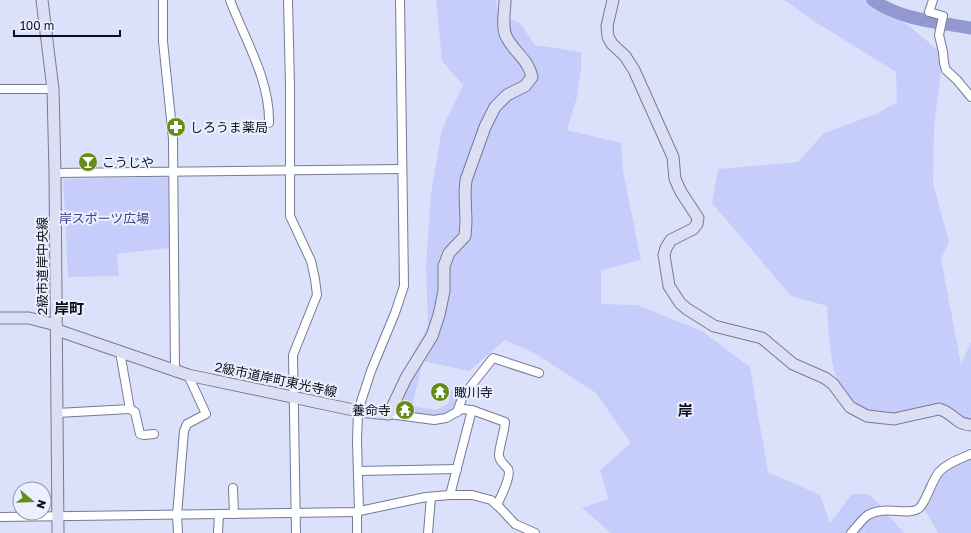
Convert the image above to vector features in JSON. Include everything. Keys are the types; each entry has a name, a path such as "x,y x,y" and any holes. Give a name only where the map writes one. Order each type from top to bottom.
{"street":[{"name":"2級市道岸中央線","path":"42,0 53,89 57,328 58,533"},
{"path":"163,0 163,41 173,139 175,370"},
{"path":"230,0 253,54 265,89 270,107 270,123"},
{"path":"288,0 290,86 290,216 311,261 317,295 293,355 296,533"},
{"path":"357,533 358,411 371,371 404,286 400,0"},
{"path":"497,505 509,476 509,470 501,462 499,455 505,422 472,410 462,409 446,418 434,420 389,414 406,378 432,336 439,315 444,291 444,266 449,253 465,236 466,180 485,127 496,106 507,95 525,86 532,77 530,68 506,37 504,29 505,0"},
{"path":"613,0 607,26 608,38 612,44 625,56 634,70 673,157 675,179 681,192 698,218 697,224 693,229 671,240 664,255 669,286 680,303 714,326 762,338 793,364 825,378 833,384 850,407 867,416 894,419 933,409 939,409 952,414 962,424 971,425"},
{"path":"933,0 929,12 943,16 939,35 946,70 957,80 971,97"},
{"path":"0,89 53,89"},
{"path":"55,173 402,169"},
{"name":"2級市道岸町東光寺線","path":"0,318 29,318 120,352 188,375 358,411 389,414"},
{"path":"120,352 130,409"},
{"path":"457,412 463,396 493,358 539,373"},
{"path":"178,533 177,514 184,431 187,424 206,414 188,375"},
{"path":"57,413 130,409 135,412 140,434 154,434"},
{"path":"450,495 472,410"},
{"path":"851,533 867,516 878,511 891,510 911,512 918,510 921,507 932,482 940,471 953,462 971,454"},
{"path":"358,471 456,469"},
{"path":"233,488 234,514"},
{"path":"0,517 358,512 431,497 472,495 490,500 497,505 515,524 535,533"},
{"path":"428,533 431,497"},
{"path":"218,533 219,514"}],"green space":[{"path":"436,0 496,0 498,14 520,23 535,45 581,52 581,70 577,97 567,130 621,143 623,171 641,260 601,270 601,304 637,305 702,331 750,367 768,472 820,495 830,523 852,494 868,494 880,505 904,533 864,533 869,523 863,533 611,533 582,508 608,499 600,470 631,443 596,393 536,354 505,340 469,371 423,361 412,406 436,410 448,404 453,387 463,393 454,411 438,418 412,412 395,387 428,326 426,264 431,194 442,129 463,85 442,61"},
{"path":"784,0 873,0 913,29 943,55 934,127 933,183 949,242 941,259 961,364 971,342 971,422 941,407 883,421 851,403 842,391 837,380 831,356 827,306 791,296 712,203 718,169 798,162 824,133 876,114 897,102 896,72 817,23"},
{"name":"岸スポーツ広場","path":"168,177 169,248 117,254 119,276 68,277 63,179"},
{"path":"971,454 971,533 938,533 922,505 925,484 960,458"}],"waterway":[{"path":"873,0 884,7 908,16 933,22 971,28"}],"place":[{"name":"しろうま薬局","path":"176,127"},
{"name":"こうじや","path":"88,162"},
{"name":"瞰川寺","path":"440,392"},
{"name":"養命寺","path":"405,410"}],"district":[{"name":"岸町","path":"69,309"},
{"name":"岸","path":"685,411"}]}
